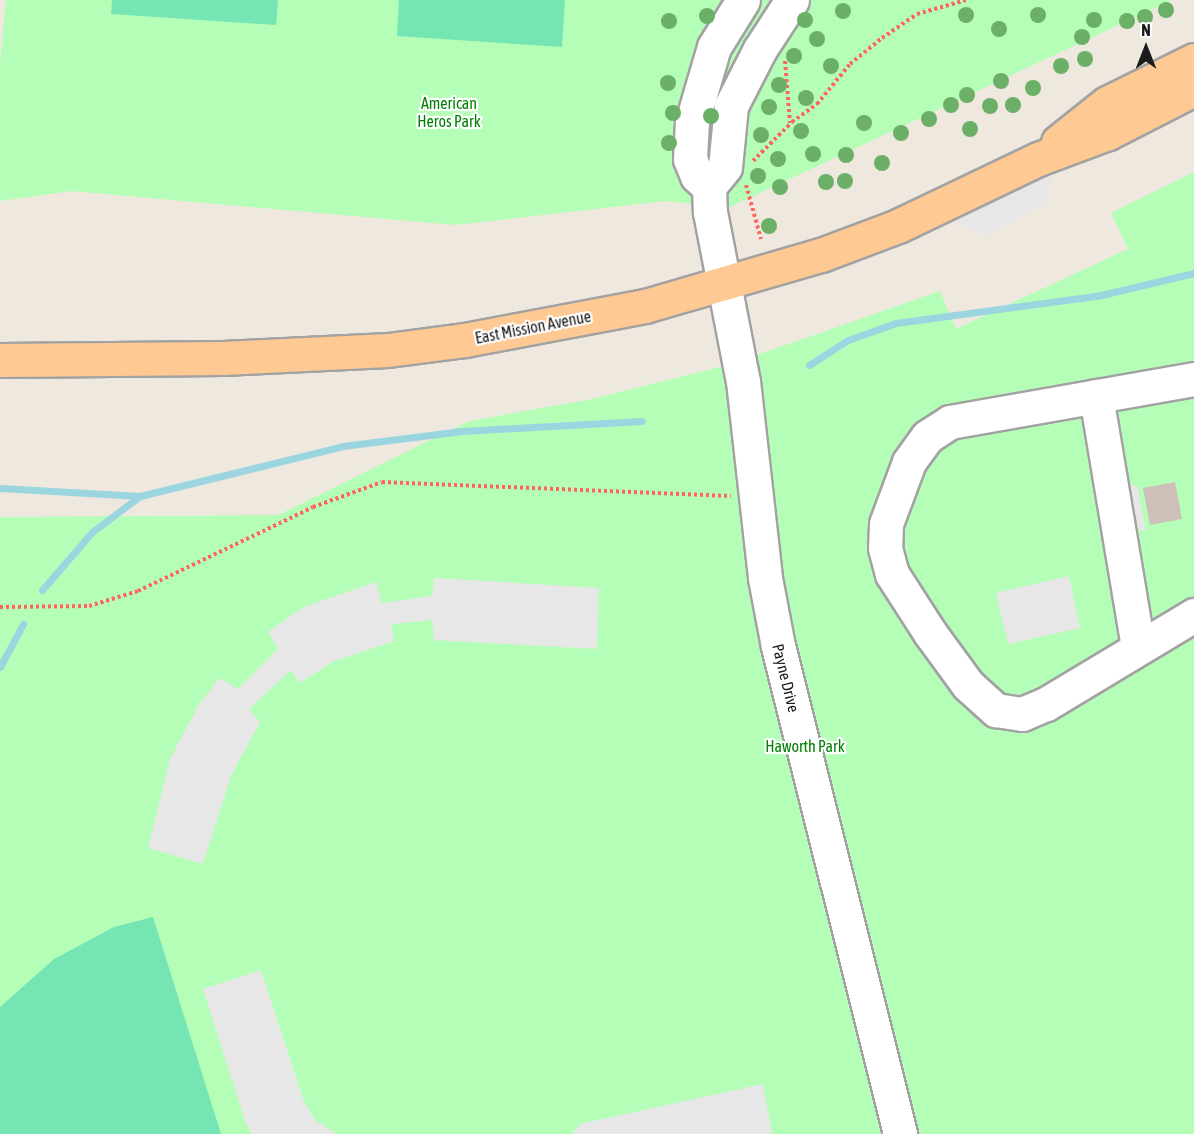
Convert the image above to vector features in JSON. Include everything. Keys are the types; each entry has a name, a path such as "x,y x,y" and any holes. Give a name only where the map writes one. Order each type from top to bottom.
{"main road":[{"name":"East Mission Avenue","path":"1038,159 1107,103 1194,60"},
{"name":"East Mission Avenue","path":"0,360 224,358 388,350 488,336 645,306 726,285 898,226 1038,159 1108,133 1194,89"}],"street":[{"path":"772,51 735,13 706,66 692,122 690,159 697,176 709,187 725,167 731,106 772,51 792,0"},
{"name":"Payne Drive","path":"709,187 744,381 756,496 778,646 900,1134"},
{"path":"1194,379 950,422 927,437 897,489 886,524 885,548 892,573 930,633 968,685 996,711 1022,714 1046,704 1194,615"},
{"path":"1096,396 1138,647"}],"path":[{"path":"749,170 763,150 790,123 817,104 841,73 882,38 917,14 966,0"},
{"path":"772,51 790,123"},
{"path":"746,178 749,204 761,239"},
{"path":"0,607 89,606 138,591 314,507 382,482 756,496"}],"green space":[{"name":"American Heros Park","path":"6,0 1172,0 728,208 666,201 455,225 71,191 0,201 0,65"},
{"path":"112,0 278,0 276,25 111,14"},
{"path":"399,0 565,0 562,47 397,36"},
{"name":"Haworth Park","path":"1194,172 1194,1134 0,1134 0,517 278,515 469,421 587,400 731,364 940,291 956,329 1128,249 1111,213"},
{"path":"153,917 221,1134 0,1134 0,1007 54,959 114,927"}],"shaded area":[{"path":"1053,169 1047,202 986,236 953,221"},
{"path":"1111,477 1138,487 1146,532 1118,520"},
{"path":"1069,576 1080,628 1008,644 996,593"},
{"path":"434,578 599,588 597,649 434,640 432,620 391,624 394,641 332,662 300,683 291,670 249,709 260,722 231,776 203,864 148,848 170,759 198,706 219,678 238,689 278,649 268,632 304,607 376,582 382,603 432,596"},
{"path":"261,970 303,1099 315,1120 337,1134 252,1134 245,1121 203,989"},
{"path":"763,1084 772,1134 572,1134 580,1124"}],"building":[{"path":"1175,482 1182,519 1150,525 1143,488"}],"waterway":[{"path":"809,365 848,340 896,323 1097,296 1194,273"},
{"path":"0,488 140,496 343,446 462,431 642,421"},
{"path":"42,590 92,532 140,496"},
{"path":"0,667 23,624"}]}
